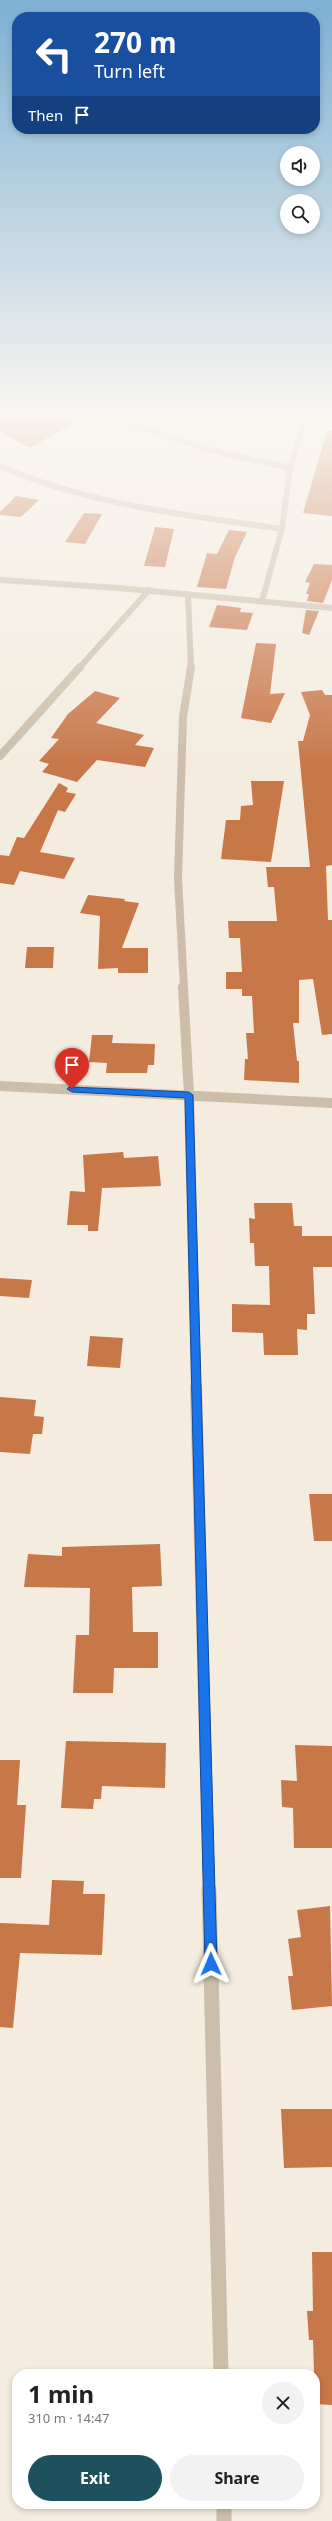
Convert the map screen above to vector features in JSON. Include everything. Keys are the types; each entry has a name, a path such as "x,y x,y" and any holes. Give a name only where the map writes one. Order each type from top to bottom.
{"street":[{"path":"262,601 281,531"},
{"path":"0,580 149,590 332,608"},
{"path":"0,756 149,590"},
{"path":"188,594 191,671 183,718 178,878 189,1095 221,2369"},
{"path":"0,1086 332,1103"},
{"path":"224,2509 224,2521"}],"building":[{"path":"72,531 93,531 85,544 65,542"},
{"path":"154,531 174,531 165,567 144,566"},
{"path":"229,531 247,532 235,557 226,589 197,587 207,553 217,554"},
{"path":"314,564 332,565 332,580 323,603 307,601 309,594 306,594 310,583 305,582"},
{"path":"217,605 241,608 240,612 253,613 247,630 209,627"},
{"path":"306,610 319,611 309,635 302,633"},
{"path":"256,643 276,644 270,694 285,693 271,723 241,718"},
{"path":"322,690 325,695 332,695 332,865 326,866 328,920 332,920 332,1034 322,1035 313,979 299,980 299,1023 293,1023 297,1061 299,1061 299,1083 244,1080 245,1059 248,1059 246,1033 254,1033 252,996 242,996 242,989 226,989 226,972 242,972 240,938 229,938 228,921 277,921 274,887 268,887 266,867 310,867 298,741 303,741 310,715 301,692"},
{"path":"95,691 120,698 96,723 144,735 135,745 154,748 145,767 97,760 77,782 42,772 49,764 39,761 59,739 51,738 68,714"},
{"path":"251,781 284,781 271,862 221,859 226,820 240,820 241,806 253,805"},
{"path":"59,783 68,788 66,792 76,794 65,812 58,810 40,852 75,858 64,879 20,871 14,885 0,883 0,855 9,856 17,837 24,838"},
{"path":"88,895 125,899 124,901 139,903 122,948 148,948 148,973 118,973 118,968 98,969 100,916 80,913"},
{"path":"27,947 54,947 53,968 25,968"},
{"path":"92,1035 113,1035 112,1043 155,1044 154,1065 148,1065 147,1073 106,1073 107,1063 89,1062"},
{"path":"123,1152 124,1158 158,1156 161,1186 102,1188 98,1231 88,1231 88,1225 67,1225 70,1191 85,1192 83,1155"},
{"path":"254,1203 292,1203 294,1226 302,1226 302,1236 332,1236 332,1267 313,1267 315,1314 307,1314 307,1330 297,1329 298,1355 264,1355 263,1333 232,1332 232,1304 270,1305 269,1266 255,1266 254,1243 250,1243 249,1218 255,1219"},
{"path":"0,1278 32,1280 29,1298 0,1296"},
{"path":"90,1336 123,1338 120,1368 87,1366"},
{"path":"0,1397 36,1400 34,1416 44,1417 42,1434 33,1434 30,1454 0,1452"},
{"path":"309,1494 332,1494 332,1541 314,1541"},
{"path":"160,1544 162,1586 132,1587 133,1632 158,1632 158,1668 114,1668 113,1693 73,1693 76,1635 89,1635 90,1588 24,1587 28,1554 62,1556 62,1547"},
{"path":"66,1741 166,1743 165,1788 102,1786 101,1799 94,1799 93,1809 61,1808"},
{"path":"295,1745 332,1746 332,1848 294,1848 293,1808 282,1807 281,1780 297,1781"},
{"path":"0,1760 20,1760 17,1805 26,1805 21,1878 0,1878"},
{"path":"52,1880 84,1881 83,1894 105,1894 102,1955 20,1953 13,2028 0,2027 0,1923 49,1925"},
{"path":"330,1906 332,2006 292,2010 288,1976 293,1976 288,1939 301,1937 297,1910"},
{"path":"281,2109 332,2109 332,2167 284,2168"},
{"path":"312,2252 332,2252 332,2405 320,2404 320,2369 314,2369 313,2340 309,2340 307,2311 313,2311"}],"route":[{"path":"72,1089 189,1095 211,1964"}]}
